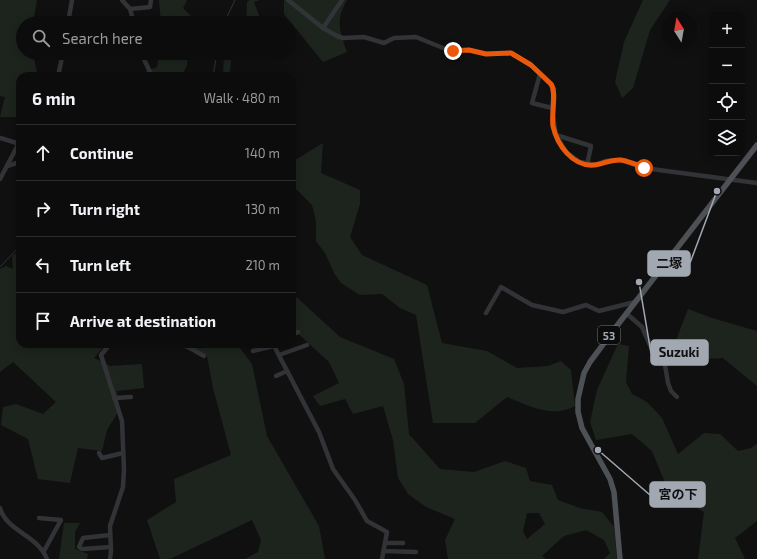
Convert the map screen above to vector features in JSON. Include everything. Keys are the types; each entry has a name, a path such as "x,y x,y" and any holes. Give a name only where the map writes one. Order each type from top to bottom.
{"main road":[{"name":"53","path":"621,559 614,492 610,479 582,428 578,399 584,373 590,362 626,313 757,145"}],"street":[{"path":"69,16 72,0"},
{"path":"122,0 130,9 132,16"},
{"path":"130,9 150,8 151,0"},
{"path":"288,0 323,28 343,38 364,37 384,43 394,38 416,37 448,50 469,50 486,54 511,53 520,57 540,74 554,89 552,108 556,135 566,152 575,159 587,164 596,165 605,161 621,160 644,168 757,183"},
{"path":"323,28 342,0"},
{"path":"59,72 62,60"},
{"path":"144,60 150,72"},
{"path":"540,74 532,104 552,108"},
{"path":"556,135 591,146 587,164"},
{"path":"0,138 16,142"},
{"path":"0,179 16,149"},
{"path":"7,166 16,163"},
{"path":"486,313 500,287 532,305 563,312 586,305 599,311 635,302"},
{"path":"626,313 642,327 654,352 665,365 668,383 671,391 677,397"},
{"path":"279,355 307,345"},
{"path":"107,348 101,355 122,420 123,453 123,486 110,526 110,559"},
{"path":"190,348 204,356"},
{"path":"253,351 264,348"},
{"path":"276,348 319,432 333,469 355,500 367,521 387,532 382,559"},
{"path":"276,376 287,371"},
{"path":"114,398 131,397"},
{"path":"99,453 102,458 123,453"},
{"path":"0,508 3,517 8,523 44,551 47,559"},
{"path":"39,518 61,520 44,551"},
{"path":"110,535 84,538 79,547 111,547"},
{"path":"386,543 404,544"},
{"path":"384,551 416,552"}],"shaded area":[{"path":"0,0 37,0 34,16 16,16 16,60 34,60 37,72 16,72 16,117 0,117 5,97 0,96"},
{"path":"159,0 187,0 183,8 191,16 160,16"},
{"path":"250,0 260,0 254,2 259,16 246,16 247,2"},
{"path":"284,0 347,0 341,14 340,26 347,52 323,62 296,29 296,16 286,16 284,14"},
{"path":"643,0 670,0 650,30 633,88 622,98 615,82 624,42"},
{"path":"158,60 187,60 184,72 145,72 157,67"},
{"path":"224,60 231,60 230,71 223,72"},
{"path":"323,143 321,173 360,190 360,204 350,237 362,255 427,285 442,343 487,351 517,368 548,366 561,361 571,370 575,406 567,410 549,411 532,407 507,397 475,423 433,423 416,315 400,308 382,294 360,295 341,283 334,273 325,253 316,241 316,221 312,205 296,189 296,160"},
{"path":"16,253 16,348 103,348 94,358 110,366 142,364 144,388 117,391 118,412 107,430 102,451 78,448 70,483 38,479 28,439 1,425 3,407 16,404 43,414 56,402 13,362 0,372 0,269 6,266 13,269 12,256"},
{"path":"296,297 340,337 394,359 404,384 409,434 440,469 474,472 505,461 526,468 530,481 552,485 558,500 580,508 602,512 614,527 617,559 604,559 610,553 604,540 586,530 564,536 542,556 546,559 448,559 445,540 455,519 426,507 408,494 398,478 393,440 383,406 353,414 345,399 320,406 313,396 339,383 329,362 296,332","holes":["527,513 539,513 545,524 527,539 523,531"]},
{"path":"688,309 712,318 757,331 757,386 723,358 668,361"},
{"path":"618,344 629,346 626,382 632,394 647,402 662,418 678,454 704,433 720,434 738,451 751,448 757,444 757,521 735,538 745,559 698,559 704,512 669,492 652,451 632,434 596,440 590,422 597,390"},
{"path":"183,348 240,348 252,364 267,436 319,526 325,559 245,559 258,552 261,540 252,520 170,559 160,559 147,520 176,502 174,479 231,455 213,388 207,356"},
{"path":"64,523 80,523 75,532 75,549 88,554 87,559 59,559"}],"waterway":[{"path":"227,16 235,0"},
{"path":"214,72 216,60"},
{"path":"0,267 16,250"}],"place":[{"name":"二塚","path":"717,191"},
{"name":"Suzuki","path":"639,282"},
{"name":"宮の下","path":"598,450"}],"route":[{"path":"453,51 469,50 486,54 511,53 520,57 531,65 551,84 554,89 552,108 556,135 559,142 570,156 587,164 596,165 605,161 621,160 644,168"}]}
